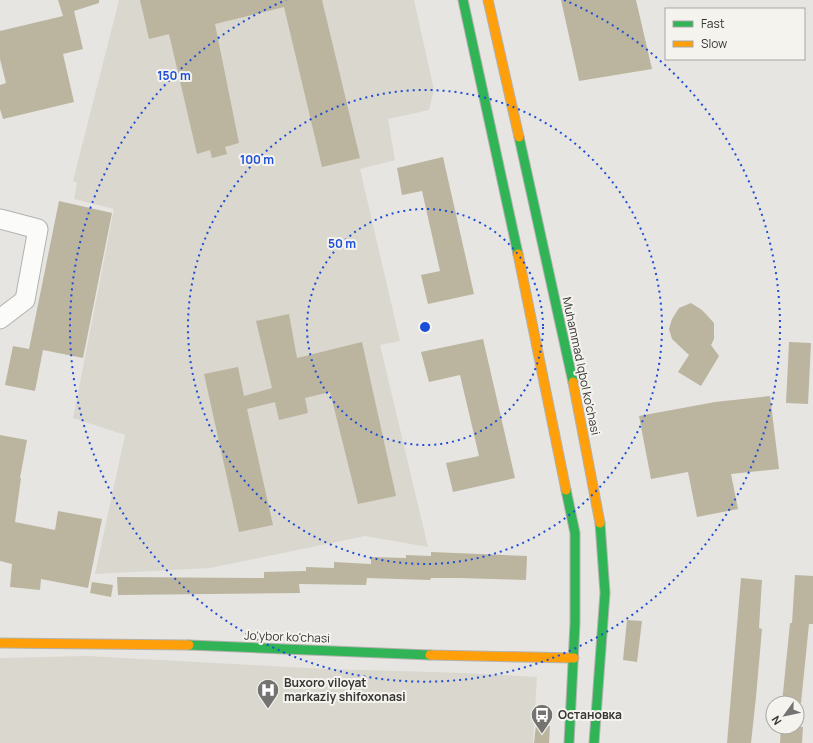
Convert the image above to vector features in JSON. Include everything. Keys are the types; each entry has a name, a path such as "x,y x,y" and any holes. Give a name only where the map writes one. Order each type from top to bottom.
{"main road":[{"path":"463,0 528,300 575,533 574,658 569,743"},
{"name":"Muhammad Iqbol ko'chasi","path":"488,0 572,374 600,520 606,593 594,743"},
{"name":"Jo'ybor ko'chasi","path":"0,643 44,645 185,645 485,657 574,658"}],"street":[{"path":"0,219 38,229 25,300 0,319"}],"shaded area":[{"path":"119,0 414,0 434,90 429,110 388,119 395,160 360,169 400,341 380,345 428,547 365,536 210,568 95,574 125,435 73,418 114,209 74,199 77,183 73,181"},
{"name":"Buxoro viloyat markaziy shifoxonasi","path":"88,656 326,669 466,673 537,677 533,743 0,743 0,658"}],"building":[{"path":"58,0 99,0 99,3 74,11 83,49 63,54 74,102 3,119 0,109 0,85 6,83 0,59 0,31 63,16"},
{"path":"140,0 322,0 360,158 322,167 284,7 215,24 239,143 225,147 227,154 212,158 210,150 197,154 169,34 149,39"},
{"path":"561,0 636,0 652,69 579,81"},
{"path":"443,157 474,294 428,304 421,275 440,271 422,191 402,195 397,168"},
{"path":"59,201 112,213 83,358 43,350 35,391 5,385 13,346 29,349"},
{"path":"691,303 702,310 714,323 714,339 711,345 719,356 701,386 678,372 689,355 672,339 669,329 672,319 679,308"},
{"path":"289,314 297,358 362,342 396,496 358,504 330,392 305,398 308,413 279,420 275,402 247,409 273,525 239,532 204,374 238,367 244,396 272,388 256,321"},
{"path":"483,339 515,478 453,492 446,463 479,456 460,375 429,382 421,352"},
{"path":"789,342 811,343 808,404 786,403"},
{"path":"770,396 779,469 731,474 738,509 697,517 688,472 651,479 639,416 715,402"},
{"path":"0,435 27,440 20,478 15,522 55,530 58,511 102,519 88,588 41,579 40,590 10,587 12,564 0,561"},
{"path":"431,552 527,556 526,580 431,578 430,580 367,578 366,585 299,584 300,593 118,595 117,577 264,578 264,572 306,571 306,567 334,568 334,562 371,564 371,557 406,558 406,555 431,556"},
{"path":"795,575 813,576 813,624 809,624 802,695 783,695 790,623 792,623"},
{"path":"741,578 762,580 759,628 762,629 751,743 727,743"},
{"path":"92,582 113,585 111,597 90,593"},
{"path":"627,620 642,621 637,662 623,660"},
{"path":"536,725 550,726 549,743 534,743"},
{"path":"780,735 802,735 802,743 780,743"}],"traffic: fast":[{"path":"463,0 518,254"},
{"path":"519,137 573,382"},
{"path":"566,490 575,533 575,623 569,743"},
{"path":"594,743 605,593 600,523"},
{"path":"189,645 430,655"}],"traffic: slow":[{"path":"488,0 519,137"},
{"path":"518,254 566,490"},
{"path":"573,382 600,523"},
{"path":"0,643 189,645"},
{"path":"430,655 574,658"}],"place":[{"name":"Buxoro viloyat markaziy shifoxonasi","path":"268,710"},
{"name":"Остановка","path":"542,734"}]}
